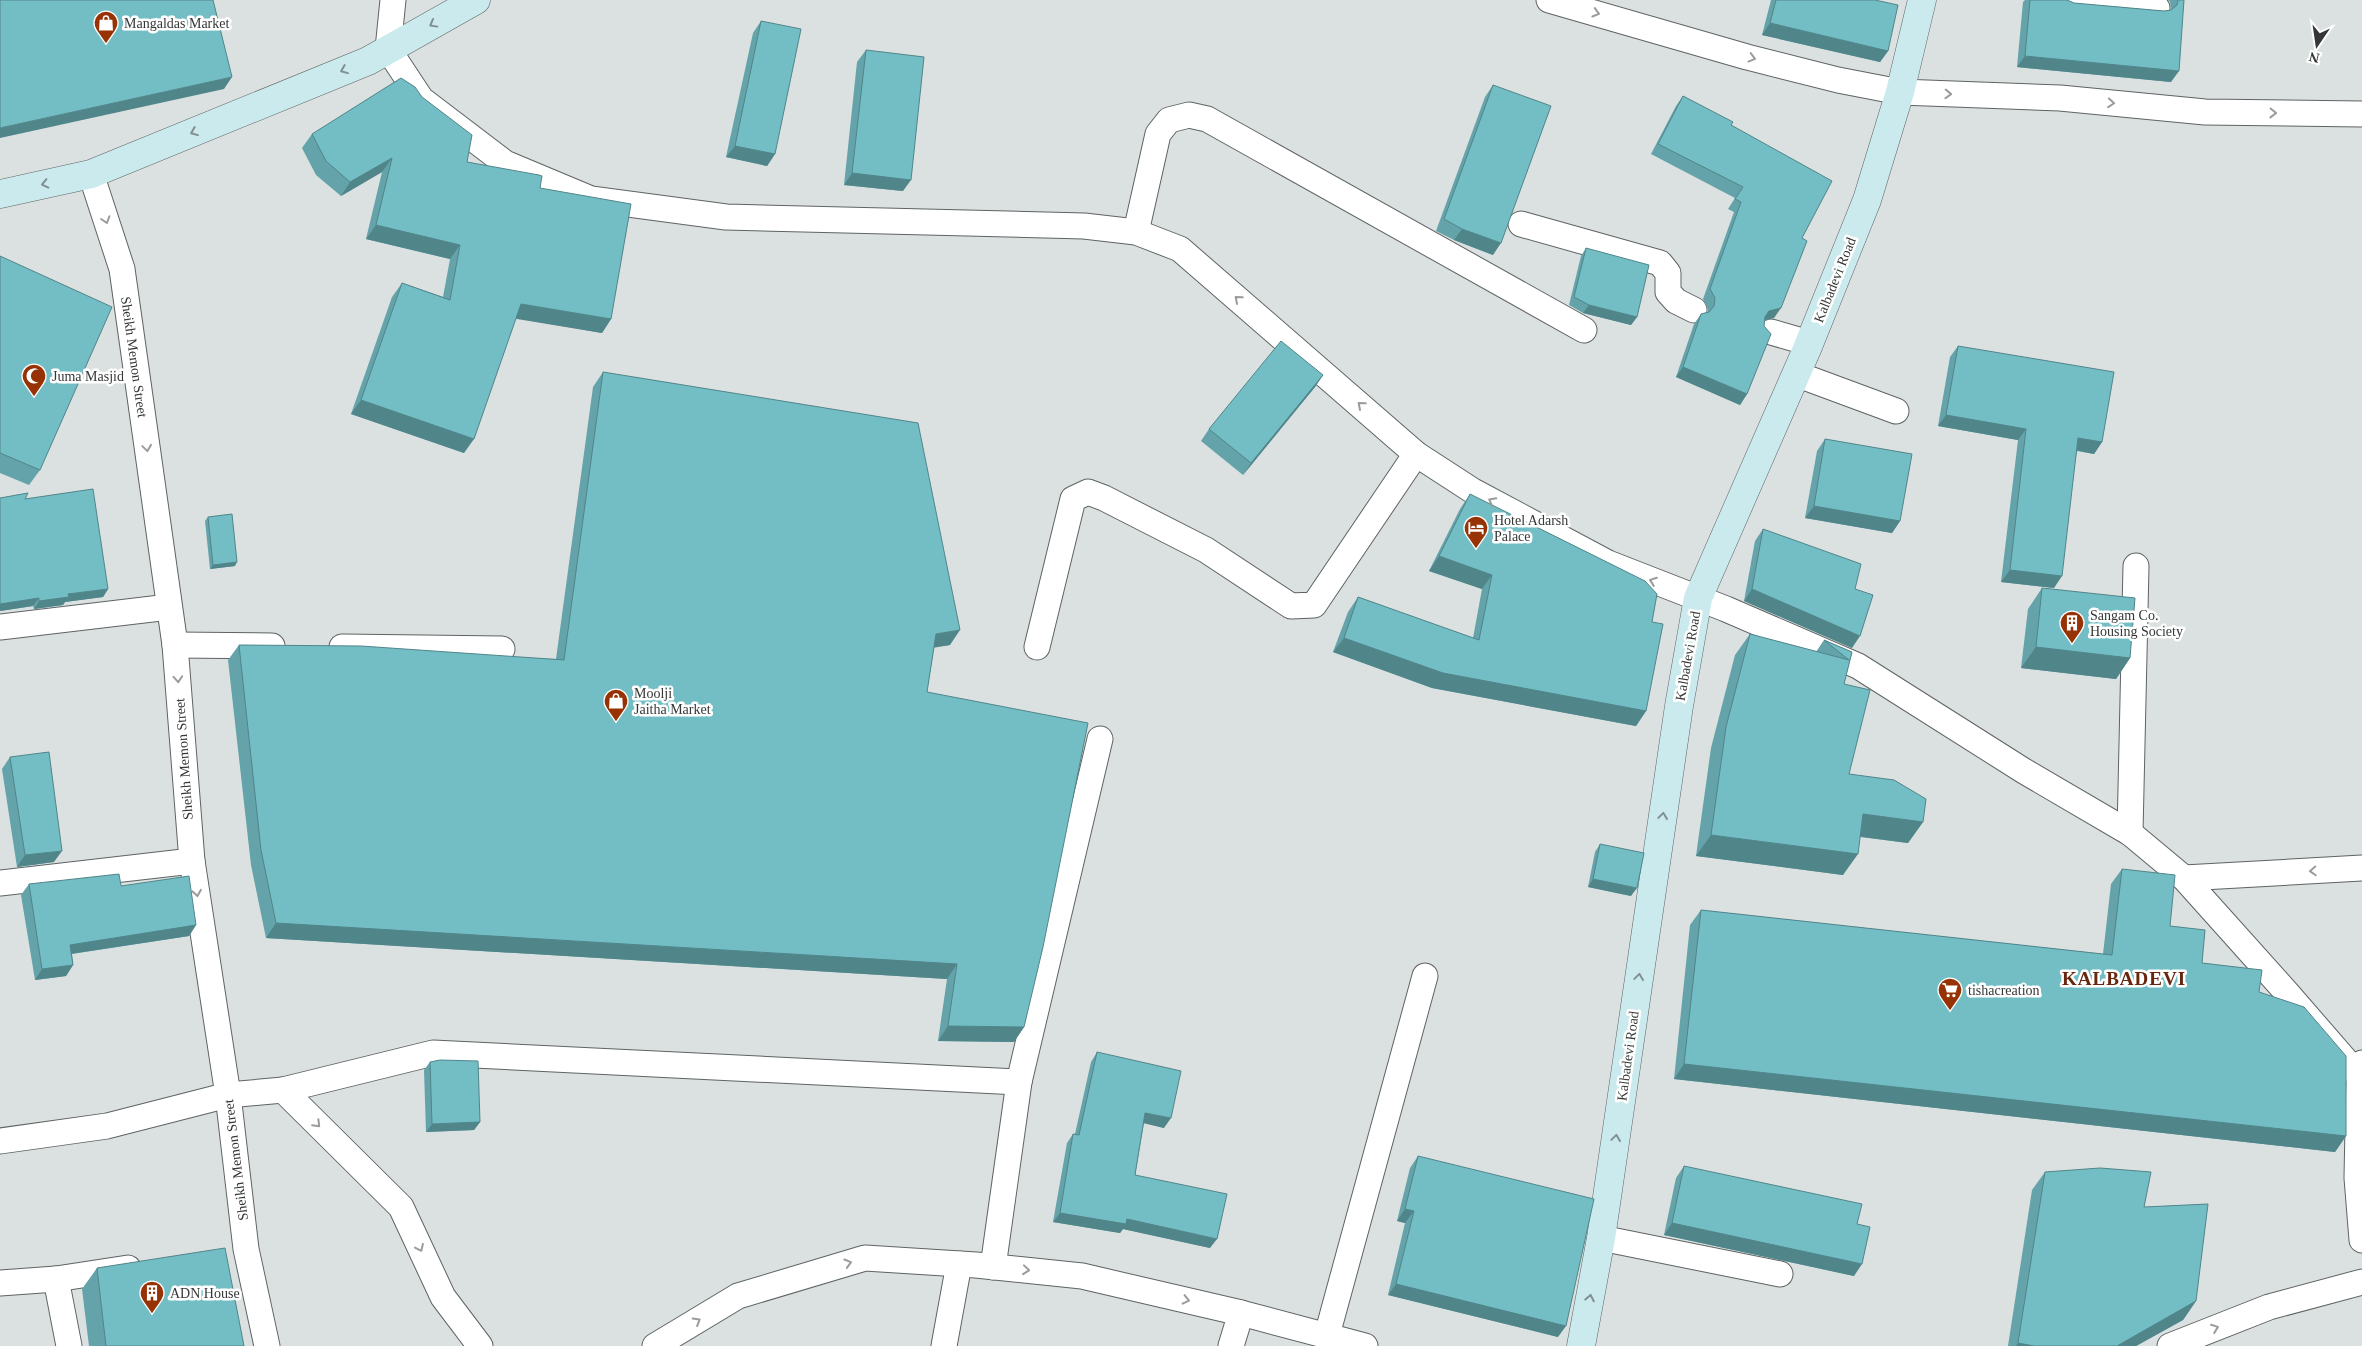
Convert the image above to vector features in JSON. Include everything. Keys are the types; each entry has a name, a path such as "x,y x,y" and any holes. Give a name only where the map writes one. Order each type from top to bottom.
{"main road":[{"path":"0,194 91,174 368,61 476,0"},
{"name":"Kalbadevi Road","path":"1581,1346 1601,1238 1678,716 1698,598 1796,374 1867,200 1900,92 1922,0"}],"street":[{"path":"393,0 388,49 421,99 505,163 591,199 726,217 1084,226 1136,232 1180,249 1416,454 1473,490 1608,563 1698,598 1858,666 2024,771 2130,832 2184,878 2288,994 2360,1070 2356,1178 2362,1240"},
{"path":"1549,0 1765,61 1838,80 1900,92 2060,98 2205,112 2362,114"},
{"path":"2068,0 2157,8"},
{"path":"1136,232 1158,134 1169,120 1189,115 1207,119 1584,330"},
{"name":"Sheikh Memon Street","path":"91,174 122,269 175,644 192,861 228,1095 237,1251 267,1346"},
{"path":"1520,224 1660,263 1668,273 1668,292 1676,300 1694,310"},
{"path":"1770,332 1809,343"},
{"path":"1796,374 1896,411"},
{"path":"1037,647 1073,499 1088,492 1104,498 1206,550 1291,606 1314,606 1416,454"},
{"path":"2130,832 2136,566"},
{"path":"0,627 169,607"},
{"path":"175,644 294,646"},
{"path":"324,647 502,649"},
{"path":"992,1266 1019,1082 1100,739"},
{"path":"0,882 192,861"},
{"path":"2184,878 2362,868"},
{"path":"1327,1336 1425,976"},
{"path":"0,1141 107,1126 228,1095 283,1090 433,1053 1019,1082"},
{"path":"283,1090 401,1208 443,1297 480,1346"},
{"path":"1601,1238 1780,1274"},
{"path":"655,1346 738,1296 865,1258 992,1266 1082,1276 1241,1313 1365,1346"},
{"path":"0,1283 56,1279 151,1264"},
{"path":"944,1346 959,1264"},
{"path":"56,1279 69,1346"},
{"path":"2170,1346 2269,1307 2362,1282"},
{"path":"1231,1346 1241,1313"}],"building":[{"name":"Mangaldas Market","path":"0,0 213,0 232,77 0,128"},
{"path":"1776,0 1875,0 1898,5 1888,51 1770,23"},
{"path":"2030,0 2067,0 2074,3 2164,11 2171,10 2177,5 2178,0 2184,0 2179,71 2025,56"},
{"path":"761,21 801,29 775,154 735,146"},
{"path":"866,50 924,57 911,180 852,173"},
{"path":"401,78 415,87 422,97 472,135 467,162 542,176 540,188 631,204 611,319 521,304 474,439 361,400 402,283 450,300 460,245 376,225 392,158 350,182 326,161 312,134"},
{"path":"1493,85 1551,106 1501,243 1462,229 1444,219"},
{"path":"1683,96 1733,122 1731,125 1832,181 1802,238 1807,241 1781,308 1769,311 1765,317 1764,326 1771,334 1747,394 1683,367 1701,314 1709,312 1714,306 1715,298 1710,289 1741,202 1735,199 1743,187 1658,144"},
{"path":"1586,248 1649,265 1637,317 1589,305 1574,297"},
{"name":"Juma Masjid","path":"0,256 112,307 40,470 0,453"},
{"path":"1281,341 1323,375 1251,463 1209,429"},
{"path":"1958,346 2114,372 2102,442 2078,438 2062,576 2010,570 2026,429 1946,415"},
{"name":"Moolji Jaitha Market","path":"603,372 918,423 960,630 936,634 927,692 1088,723 1043,947 1024,1027 948,1026 957,964 276,923 261,850 239,645 361,646 564,660"},
{"path":"1825,439 1912,454 1900,521 1814,506"},
{"path":"93,489 108,589 68,594 69,597 39,601 39,598 0,604 0,498 28,493 25,499"},
{"path":"1470,494 1645,581 1657,594 1652,622 1663,624 1646,711 1443,673 1344,638 1358,597 1479,640 1492,575 1439,556"},
{"path":"232,514 237,562 213,565 208,517"},
{"path":"1763,529 1861,564 1855,589 1873,595 1860,636 1752,589"},
{"path":"2042,588 2135,598 2130,658 2036,647"},
{"path":"1750,634 1849,660 1824,640 1852,652 1844,684 1870,690 1849,774 1894,780 1926,799 1923,822 1863,814 1858,854 1711,835 1726,727"},
{"path":"49,752 62,851 25,855 10,757"},
{"path":"1600,844 1644,853 1637,888 1593,879"},
{"path":"2122,869 2175,875 2170,926 2205,930 2202,963 2262,970 2259,992 2304,1007 2346,1056 2346,1136 1684,1064 1701,910 2112,955"},
{"path":"119,874 121,886 189,876 196,925 70,945 73,965 42,969 29,884"},
{"path":"1097,1052 1181,1071 1171,1118 1145,1113 1135,1175 1227,1194 1217,1239 1127,1219 1126,1224 1060,1213 1073,1134 1079,1135"},
{"path":"440,1060 478,1061 480,1122 432,1124 430,1062"},
{"path":"1418,1156 1594,1199 1566,1326 1396,1284 1414,1211 1405,1209"},
{"path":"1684,1166 1862,1204 1857,1224 1870,1227 1862,1264 1672,1223"},
{"path":"2100,1168 2151,1172 2144,1207 2208,1204 2196,1301 2117,1346 2034,1346 2018,1343 2045,1172"},
{"name":"ADN House","path":"225,1248 244,1346 106,1346 97,1268"}],"place":[{"name":"Mangaldas Market","path":"106,44"},
{"name":"Juma Masjid","path":"34,397"},
{"name":"Hotel Adarsh Palace","path":"1476,549"},
{"name":"Sangam Co. Housing Society","path":"2072,644"},
{"name":"Moolji Jaitha Market","path":"616,722"},
{"name":"tishacreation","path":"1950,1011"},
{"name":"ADN House","path":"152,1314"}],"district":[{"name":"KALBADEVI","path":"2124,978"}]}
